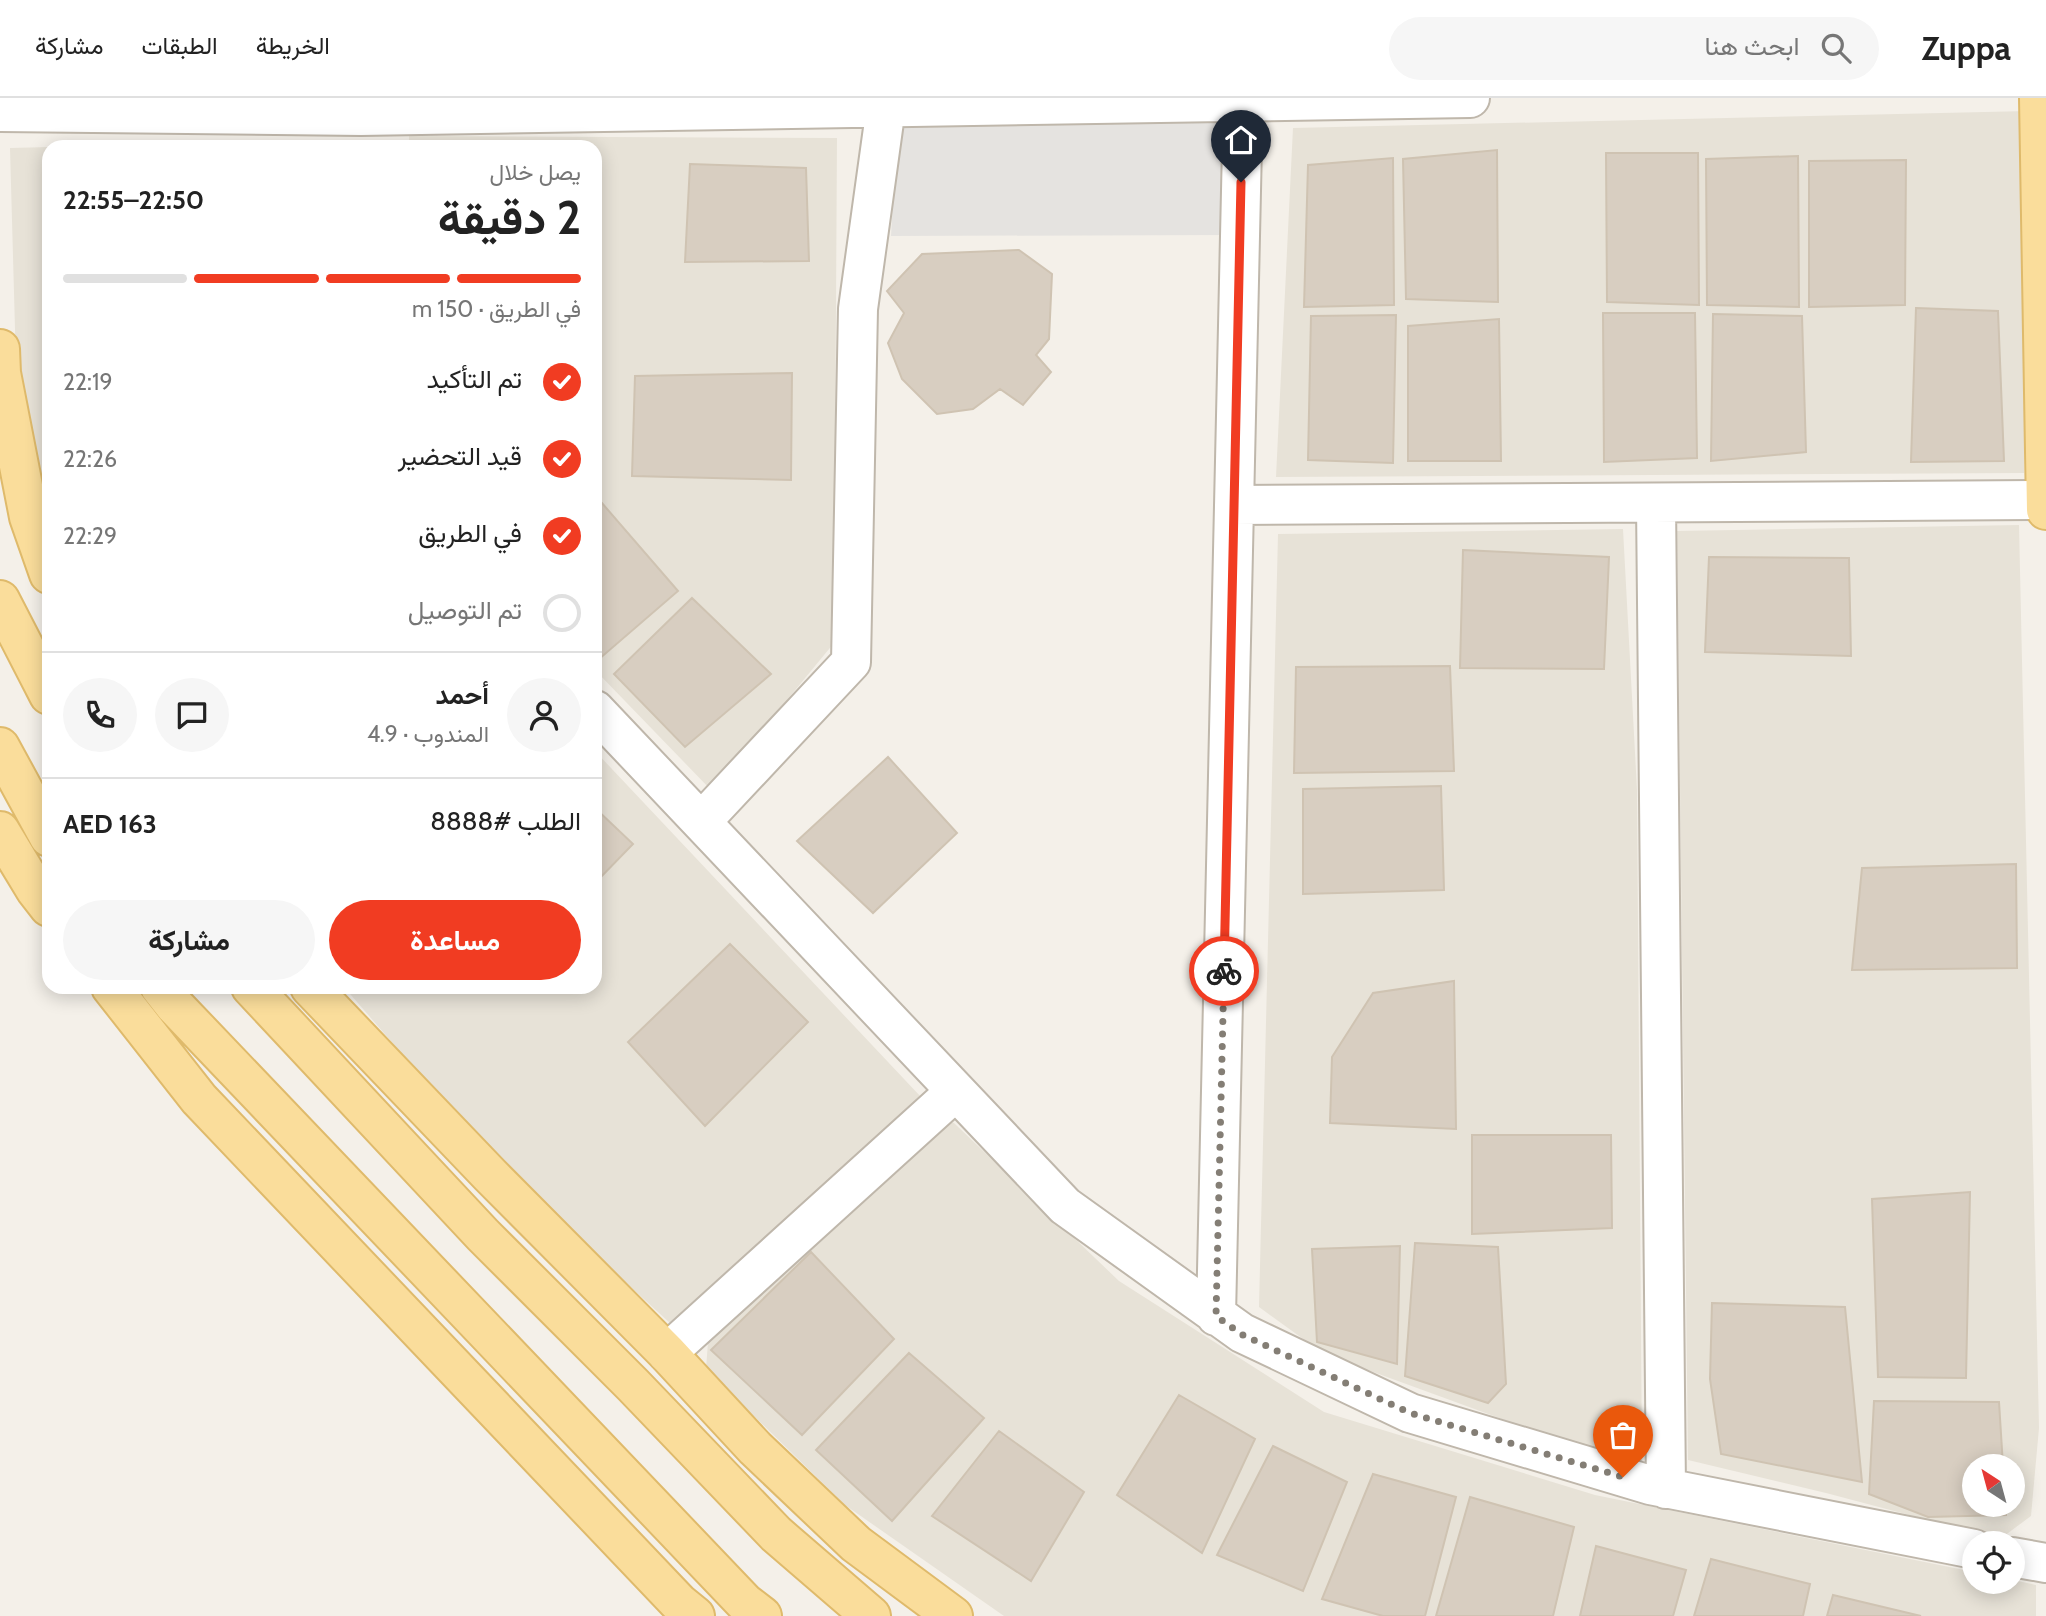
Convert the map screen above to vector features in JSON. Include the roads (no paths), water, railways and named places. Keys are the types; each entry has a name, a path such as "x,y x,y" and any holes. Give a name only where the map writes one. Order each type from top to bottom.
{"main road":[{"path":"2039,98 2046,510"},
{"path":"0,349 1,373 29,517 42,554"},
{"path":"0,600 42,681"},
{"path":"0,747 42,824"},
{"path":"0,831 42,899"},
{"path":"116,994 199,1099 410,1323 679,1603 695,1616"},
{"path":"166,994 573,1424 745,1602 762,1616"},
{"path":"258,994 483,1235 633,1385 776,1534 871,1616"},
{"path":"317,994 490,1175 667,1353 755,1448 856,1544 953,1616"}],"street":[{"path":"0,112 363,132 886,107 1470,98"},
{"path":"1216,1316 1243,101"},
{"path":"701,822 851,662 858,309 886,107"},
{"path":"1234,505 2046,500"},
{"path":"1656,503 1667,1489"},
{"path":"602,717 1065,1206 1241,1334 1410,1413 1667,1489 1962,1547"},
{"path":"667,1353 956,1091"},
{"path":"2025,1559 2046,1563"}]}
